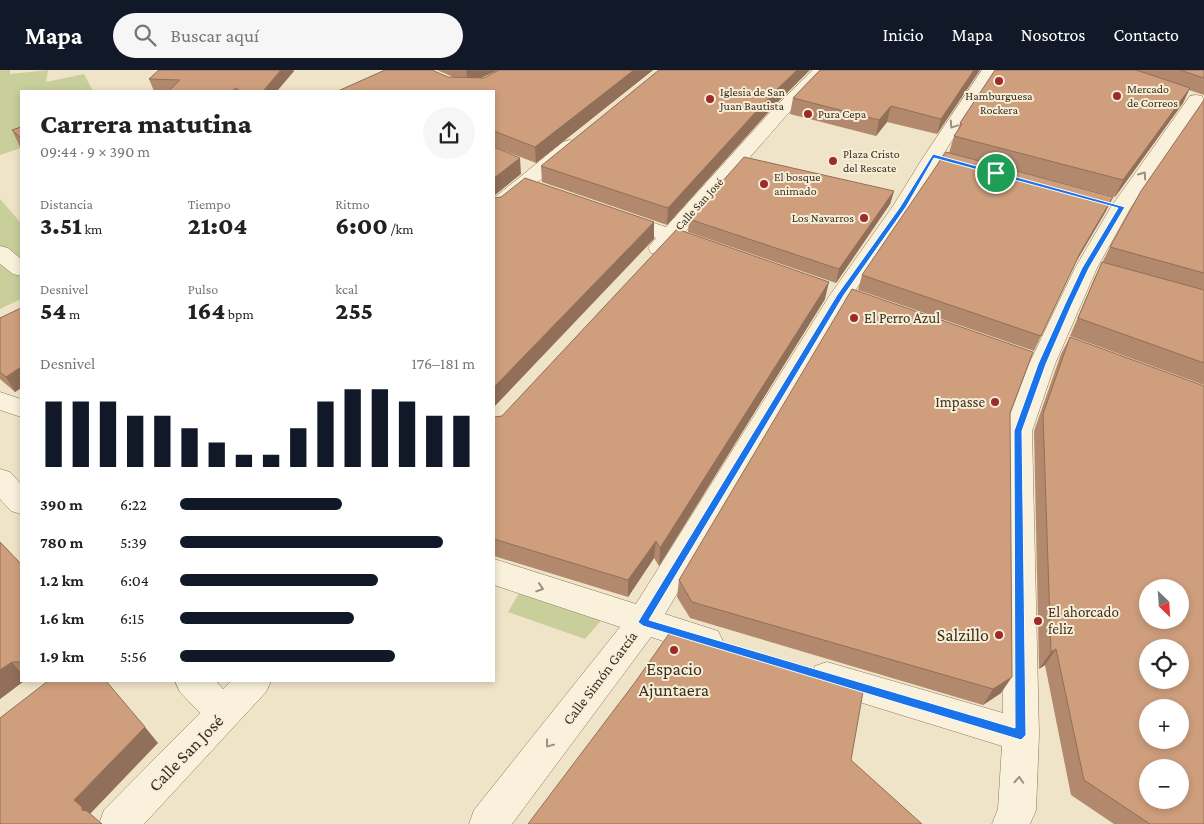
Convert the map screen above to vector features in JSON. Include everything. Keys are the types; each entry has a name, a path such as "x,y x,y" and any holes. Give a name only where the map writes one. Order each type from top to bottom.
{"street":[{"name":"Calle San José","path":"643,265 779,113 822,70"},
{"name":"Calle Simón García","path":"488,824 643,622 841,295 903,207 942,158 990,70"},
{"path":"1011,824 1017,810 1021,735 1018,431 1047,352 1095,271 1112,205 1194,99"},
{"path":"495,207 526,173 582,136"},
{"path":"526,173 550,194"},
{"path":"597,210 724,255"},
{"path":"0,253 20,268"},
{"path":"0,401 20,408"},
{"path":"0,480 20,502"},
{"path":"495,572 643,622 737,650"},
{"path":"794,667 1021,735"},
{"path":"193,682 224,713"},
{"name":"Calle San José","path":"118,824 253,682"}],"green space":[{"path":"0,70 10,70 10,74 48,70 46,82 84,74 92,90 20,90 20,148 0,155"},
{"path":"0,199 20,222 20,299 0,309"},
{"path":"525,583 604,617 585,639 508,612"}],"building":[{"path":"159,70 281,70 264,90 239,90 235,88 233,90 170,90 180,80 149,79"},
{"path":"385,70 432,70 448,77 484,78 499,70 634,70 535,147 495,131 495,90 340,90"},
{"path":"659,70 797,70 774,92 668,208 541,166"},
{"path":"820,70 974,70 941,119 891,106 879,120 793,98"},
{"path":"995,70 1136,70 1190,88 1123,180 954,136 962,124 960,123"},
{"path":"1180,70 1204,70 1204,78"},
{"path":"1204,100 1204,273 1110,247 1141,191"},
{"path":"20,127 20,137 12,130"},
{"path":"495,147 520,158 495,177"},
{"path":"946,152 1113,197 1080,253 1041,336 862,275"},
{"path":"744,157 894,191 839,269 689,219"},
{"path":"525,178 654,222 495,386 495,198 501,197"},
{"path":"677,229 829,282 660,548 656,541 628,580 495,539 495,417 502,416"},
{"path":"1102,262 1204,290 1204,363 1078,318"},
{"path":"852,289 1033,352 1010,413 1012,677 993,689 692,602 679,580"},
{"path":"20,308 20,368 6,377 0,372 0,318"},
{"path":"1070,337 1204,386 1204,824 1150,824 1084,780 1056,649 1051,652 1043,414"},
{"path":"0,542 20,563 20,662 12,662 0,670"},
{"path":"673,628 864,686 851,760 922,824 528,824 636,681"},
{"path":"47,682 107,682 145,727 74,800 82,807 82,810 87,811 102,824 0,824 0,718"}],"place":[{"name":"Hamburguesa Rockera","path":"999,81"},
{"name":"Mercado de Correos","path":"1117,96"},
{"name":"Iglesia de San Juan Bautista","path":"710,99"},
{"name":"Pura Cepa","path":"808,114"},
{"name":"Plaza Cristo del Rescate","path":"833,161"},
{"name":"El bosque animado","path":"764,184"},
{"name":"Los Navarros","path":"864,218"},
{"name":"El Perro Azul","path":"854,318"},
{"name":"Impasse","path":"995,402"},
{"name":"El ahorcado feliz","path":"1038,621"},
{"name":"Salzillo","path":"999,635"},
{"name":"Espacio Ajuntaera","path":"674,650"}],"route":[{"path":"933,156 996,173 1122,207 1086,268 1069,304 1042,364 1018,431 1021,735 643,622 841,295 903,207 933,156"}]}
